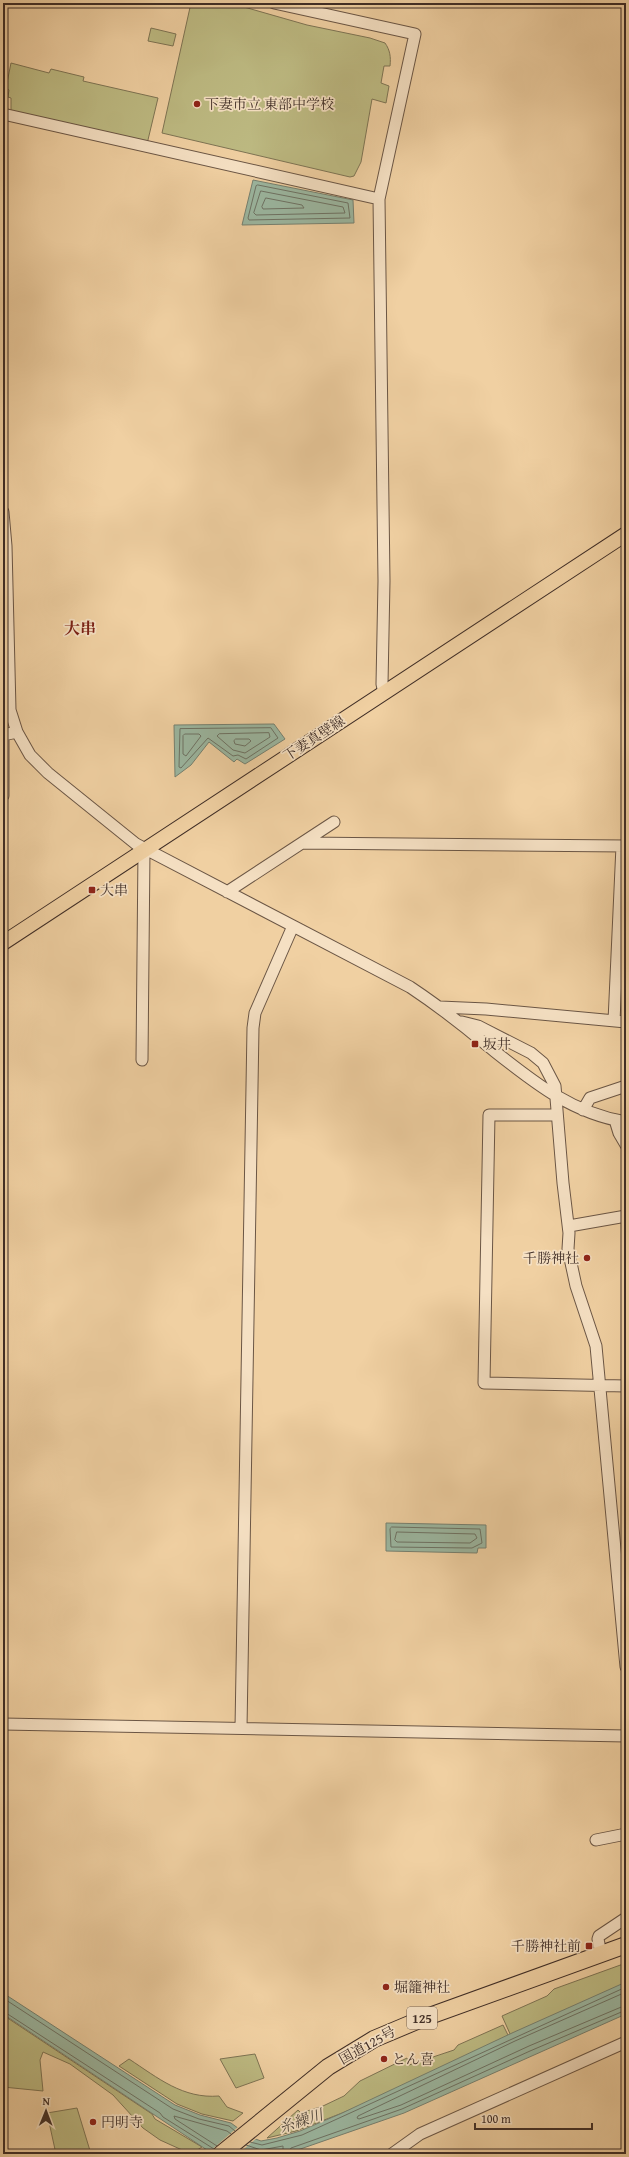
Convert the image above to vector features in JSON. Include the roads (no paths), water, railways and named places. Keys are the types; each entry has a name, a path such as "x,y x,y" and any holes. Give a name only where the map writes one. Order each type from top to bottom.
{"highway":[{"name":"国道125号","path":"222,2154 328,2067 374,2039 424,2018 626,1945"}],"main road":[{"name":"下妻真壁線","path":"3,943 626,534"}],"street":[{"path":"274,3 415,34 379,199 384,581 382,684 384,692"},
{"path":"3,114 379,199"},
{"path":"3,512 6,546 8,702 17,732 25,748 48,773 144,850 403,983 440,1007 531,1081 556,1097 583,1110 620,1121 619,1133 626,1145"},
{"path":"3,796 3,735 17,732"},
{"path":"227,892 334,822"},
{"path":"302,843 624,846 614,1021"},
{"path":"142,1060 144,850"},
{"path":"241,1728 253,1028 255,1013 293,926"},
{"path":"440,1007 486,1009 626,1022"},
{"path":"457,1021 478,1026 531,1053 543,1063 555,1086 569,1226 567,1241 570,1262 594,1337 626,1667"},
{"path":"583,1110 590,1098 626,1086"},
{"path":"557,1115 489,1115 484,1383 626,1386"},
{"path":"569,1226 626,1216"},
{"path":"3,1724 626,1736"},
{"path":"596,1840 626,1834"},
{"path":"601,1954 598,1939 599,1936 626,1918"},
{"path":"392,2154 420,2134 626,2042"}],"water":[{"path":"253,180 353,200 354,223 242,225"},
{"path":"274,724 285,739 245,764 237,759 234,762 209,742 191,765 175,777 174,725"},
{"path":"386,1523 486,1525 486,1548 478,1548 477,1553 386,1551"},
{"path":"626,1982 626,2014 404,2113 286,2154 213,2154 3,2014 3,1993 175,2105 200,2115 231,2123 250,2137 261,2141 300,2131 340,2114 512,2033"}],"place":[{"name":"下妻市立 東部中学校","path":"197,104"},
{"name":"大串","path":"92,890"},
{"name":"坂井","path":"475,1044"},
{"name":"千勝神社","path":"587,1258"},
{"name":"千勝神社前","path":"589,1946"},
{"name":"堀籠神社","path":"386,1987"},
{"name":"とん喜","path":"384,2059"},
{"name":"円明寺","path":"93,2122"}],"district":[{"name":"大串","path":"80,628"}],"water label":[{"name":"糸繰川","path":"301,2121"}]}
